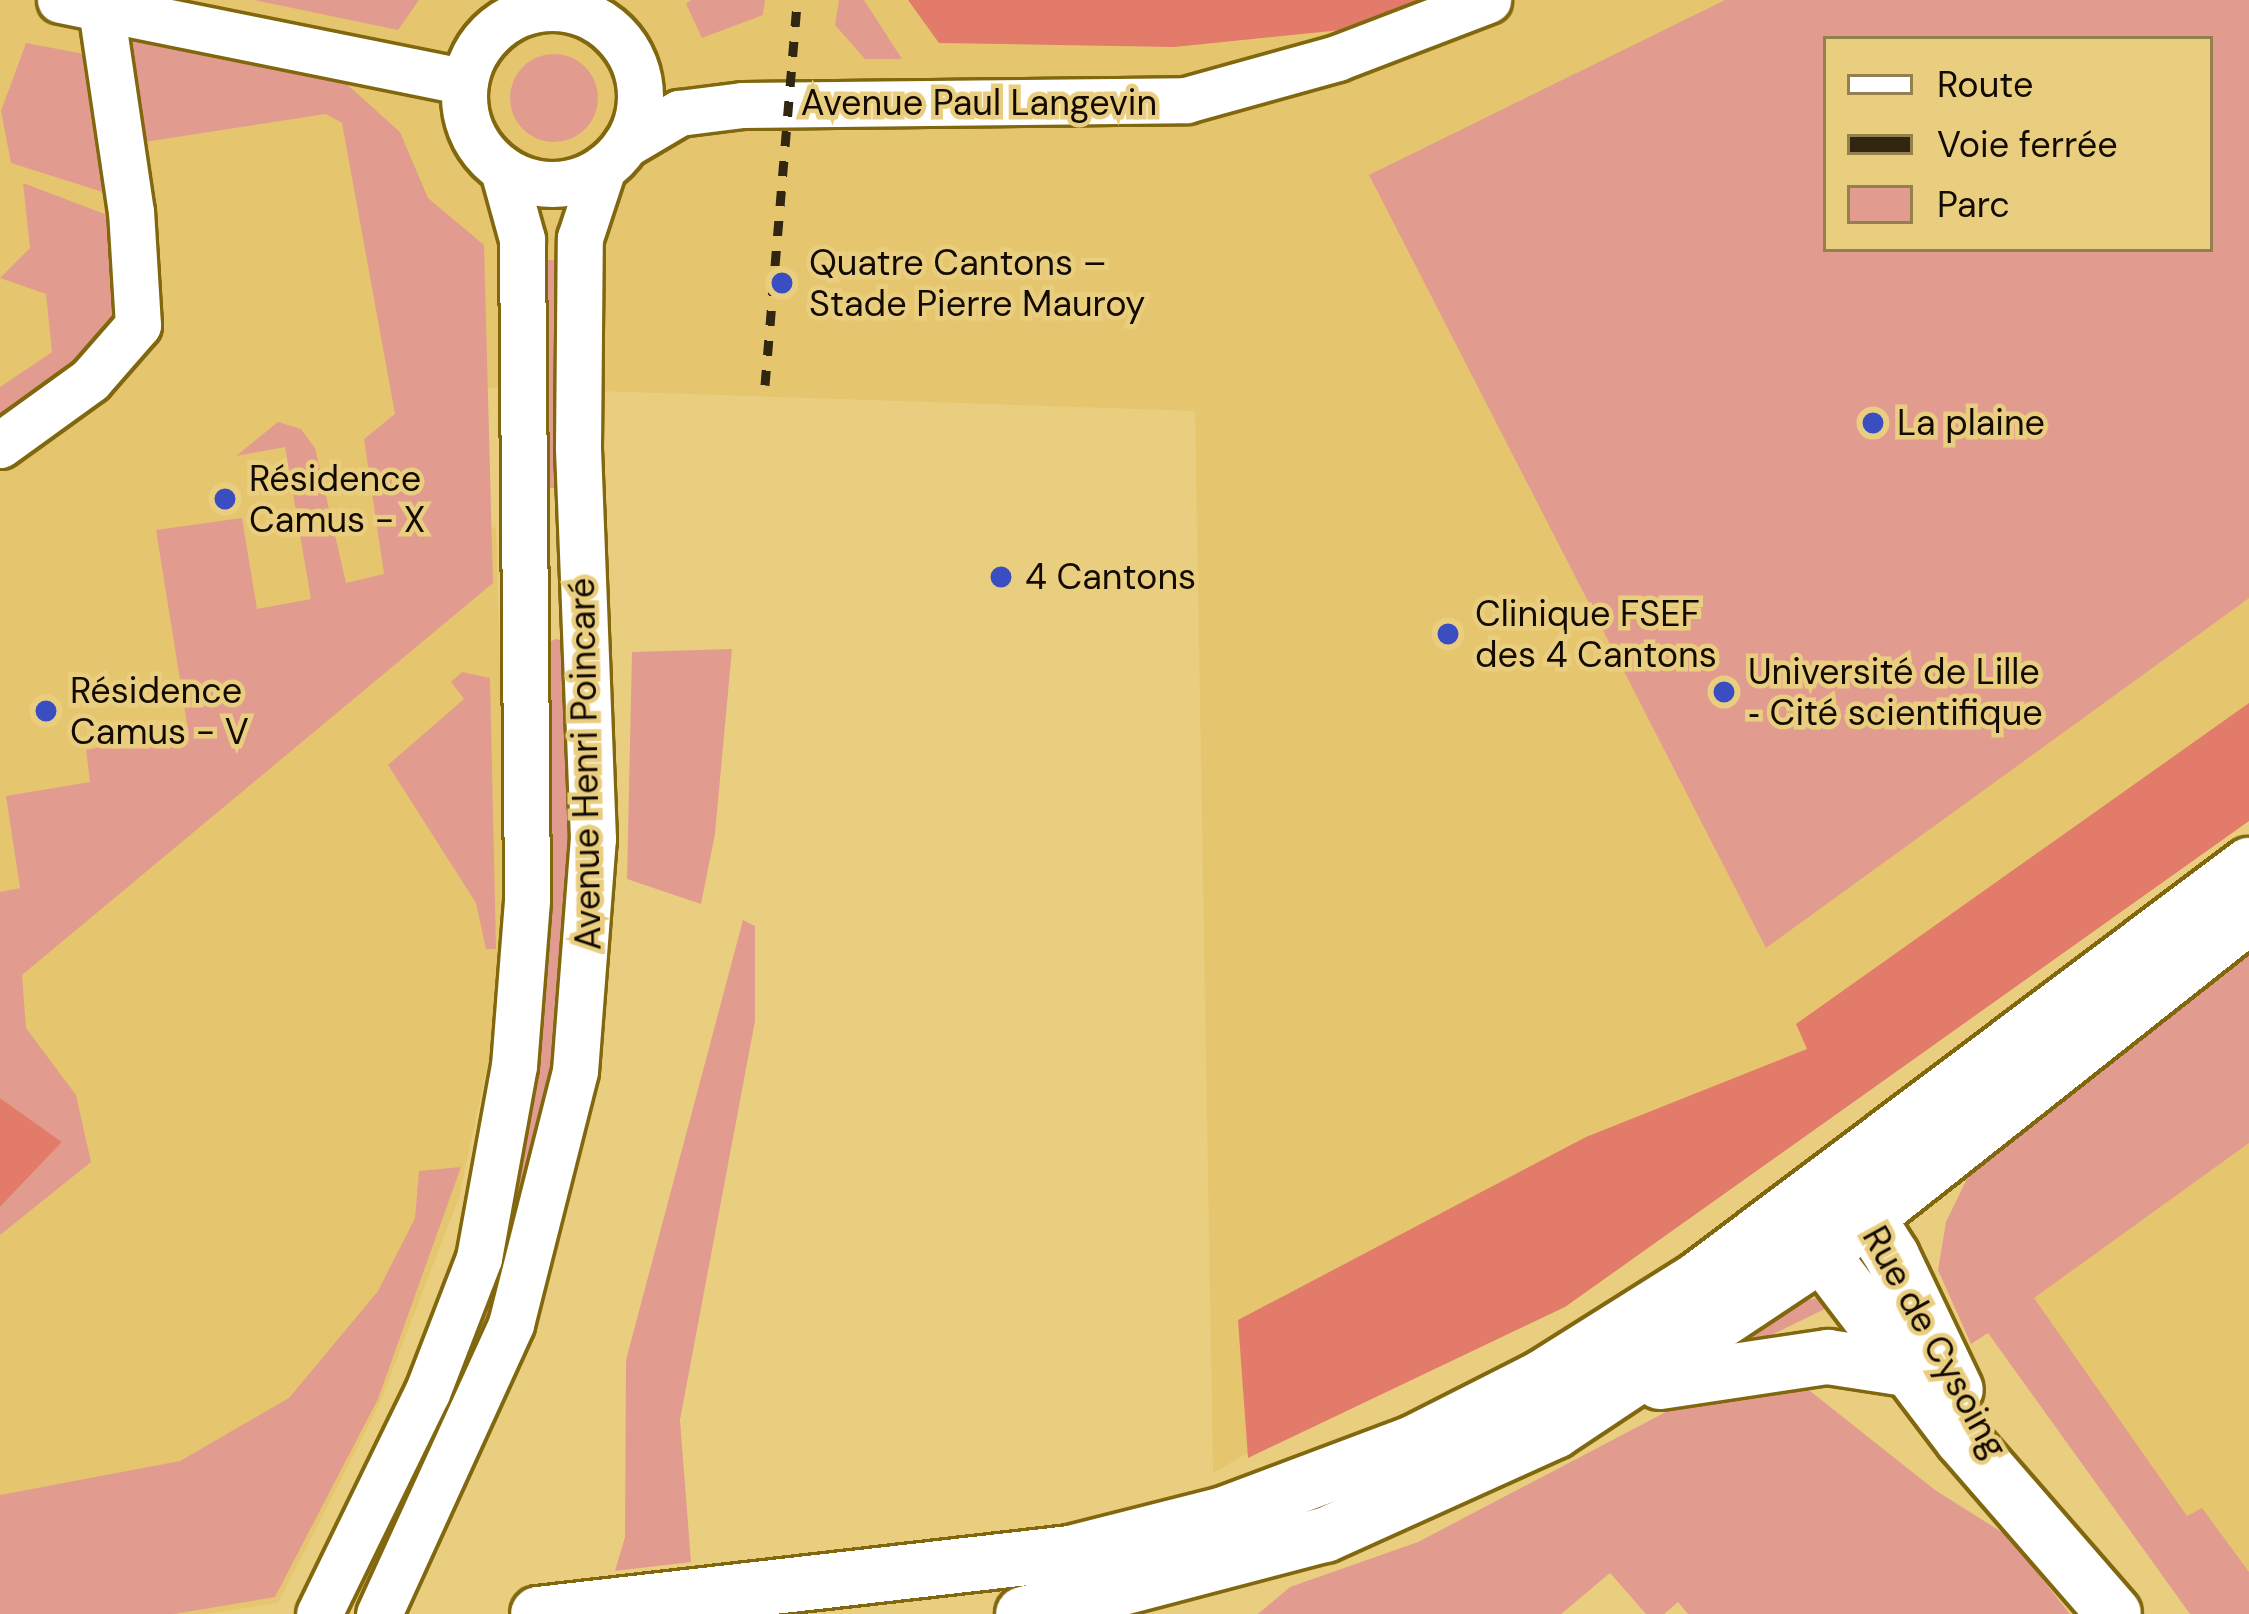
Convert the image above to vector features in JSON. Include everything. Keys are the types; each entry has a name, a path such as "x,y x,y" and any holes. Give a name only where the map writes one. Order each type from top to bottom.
{"main road":[{"path":"1854,1197 2249,865"},
{"path":"1612,1397 1805,1233 2249,916"},
{"name":"Rue de Cysoing","path":"1854,1197 1930,1348 2030,1509"},
{"path":"538,1614 1034,1557 1175,1583 1324,1480 1460,1421 1805,1233"},
{"name":"Rue de Cysoing","path":"1805,1233 1906,1369 2030,1509 2114,1614"},
{"path":"1023,1614 1175,1583 1415,1499 1612,1397 1688,1374 1803,1358 1851,1357 1906,1369"},
{"path":"798,1614 885,1600 1034,1557"}],"street":[{"name":"Avenue Paul Langevin","path":"614,156 661,119 742,105 1160,104 1337,58 1488,0"},
{"path":"0,445 90,380 138,326 134,233 80,4 465,82"},
{"path":"556,8 613,32 639,106 614,156 554,184 503,170 471,132 465,82 479,46 515,10 556,8"},
{"name":"Avenue Paul Langevin","path":"613,32 666,89 742,105"},
{"name":"Avenue Henri Poincaré","path":"379,1614 511,1324 550,1193 578,1057 593,839 578,447 580,238 614,156"},
{"name":"Avenue Henri Poincaré","path":"319,1614 427,1393 479,1258 514,1066 527,900 521,239 503,170"}],"shaded area":[{"name":"Université de Lille ‐ Cité scientifique","path":"0,0 2249,0 2249,817 1769,1155 1213,1473 1195,411 446,386 447,565 496,526 506,887 502,998 459,1198 379,1405 278,1603 206,1614 0,1614"},
{"path":"908,0 1418,0 1351,29 1174,47 939,43"},
{"path":"2249,703 2249,821 1565,1307 1248,1458 1238,1320 1586,1137 1807,1049 1796,1024"},
{"path":"0,1098 62,1142 0,1207"},
{"path":"2249,1143 2249,1614 2190,1614 2033,1298"}],"green space":[{"path":"254,0 419,0 398,30"},
{"path":"691,0 765,0 763,15 702,38 686,4"},
{"path":"839,0 864,0 902,59 865,59 835,25"},
{"name":"La plaine","path":"1725,0 2249,0 2249,598 1766,948 1369,175"},
{"path":"119,34 340,78 400,132 428,198 484,245 493,583 22,975 26,1028 76,1095 91,1162 0,1235 0,1207 62,1142 0,1098 0,892 20,888 6,796 90,782 86,750 188,730 156,530 242,518 257,609 311,599 285,447 236,456 278,422 301,429 315,448 346,583 384,574 364,439 395,414 342,123 326,114 138,143"},
{"path":"26,43 95,56 106,193 11,163 1,111"},
{"path":"554,54 585,67 598,98 585,129 554,142 523,129 510,98 523,67"},
{"path":"23,183 110,216 123,322 0,427 0,387 52,352 46,294 0,278 30,248"},
{"path":"532,260 567,260 567,488 532,488"},
{"path":"568,642 578,896 557,1094 480,1366 389,1559 374,1552 493,1276 547,643"},
{"path":"732,649 715,834 701,904 627,879 632,652"},
{"path":"462,672 490,678 496,949 486,949 476,903 388,765 464,699 451,682"},
{"path":"743,920 755,926 755,1021 680,1420 691,1562 615,1571 625,1537 626,1360"},
{"path":"2249,935 2249,1143 2034,1298 2187,1516 2202,1508 2249,1572 2249,1614 2190,1614 1988,1333 1971,1344 1938,1270 1946,1222 1973,1166"},
{"path":"461,1167 378,1399 275,1597 174,1614 0,1614 0,1495 180,1461 289,1398 378,1291 415,1218 419,1171"},
{"path":"1817,1298 1833,1305 1728,1356 1801,1302"},
{"path":"1800,1383 1935,1490 2008,1536 2070,1614 1688,1614 1678,1602 1664,1614 1646,1614 1610,1573 1561,1614 1258,1614 1290,1587 1418,1542 1685,1402"}],"railway":[{"path":"765,385 797,0"}],"place":[{"name":"Quatre Cantons – Stade Pierre Mauroy","path":"782,283"},
{"name":"La plaine","path":"1873,423"},
{"name":"Résidence Camus - X","path":"225,499"},
{"name":"4 Cantons","path":"1001,577"},
{"name":"Clinique FSEF des 4 Cantons","path":"1448,634"},
{"name":"Université de Lille ‐ Cité scientifique","path":"1724,692"},
{"name":"Résidence Camus - V","path":"46,711"}]}
